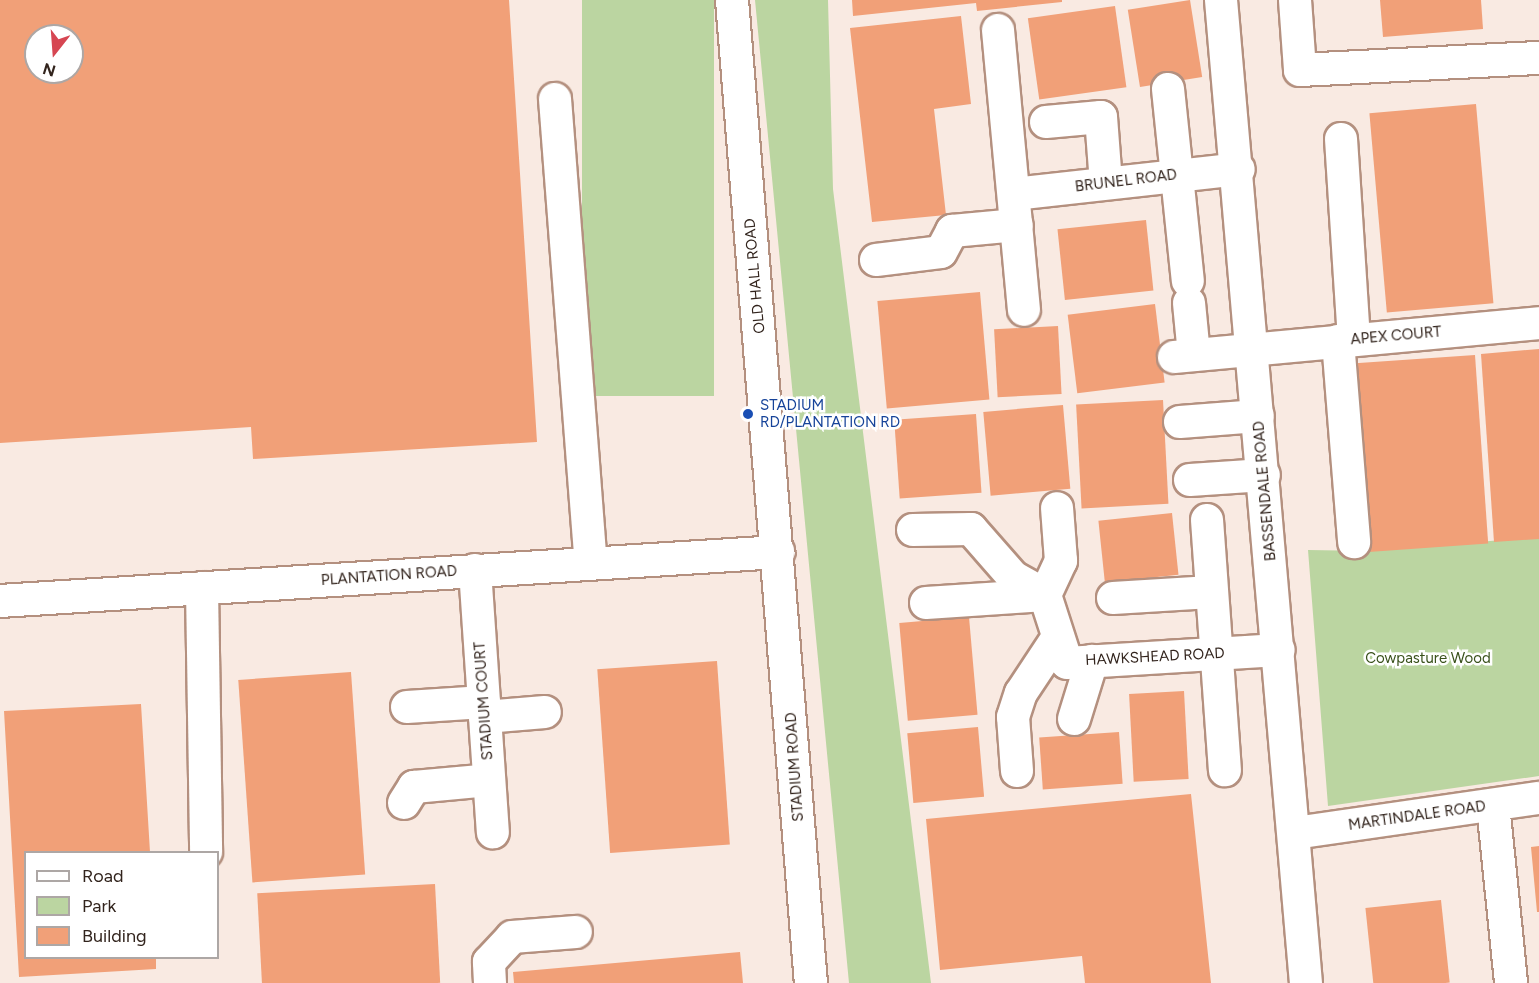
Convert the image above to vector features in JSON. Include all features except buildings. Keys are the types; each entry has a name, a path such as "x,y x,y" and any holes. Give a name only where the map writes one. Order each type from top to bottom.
{"street":[{"name":"OLD HALL ROAD","path":"732,0 778,552"},
{"name":"BASSENDALE ROAD","path":"1221,0 1239,169 1252,349 1306,983"},
{"path":"1295,0 1300,70 1539,58"},
{"path":"998,30 1024,310"},
{"path":"1168,89 1177,174"},
{"path":"555,99 591,563"},
{"path":"1046,122 1101,117 1106,183"},
{"path":"1341,139 1354,542"},
{"name":"BRUNEL ROAD","path":"1014,194 1177,174 1239,169"},
{"name":"APEX COURT","path":"1177,174 1189,292 1184,356 1539,323"},
{"path":"876,260 941,252 952,231 1017,225"},
{"path":"1180,422 1258,416"},
{"path":"1190,480 1263,475"},
{"path":"1045,595 1061,561 1057,508"},
{"path":"1206,520 1225,770"},
{"path":"913,530 970,530 1013,577 1045,595"},
{"name":"PLANTATION ROAD","path":"0,601 778,552"},
{"name":"STADIUM ROAD","path":"778,552 811,983"},
{"name":"STADIUM COURT","path":"475,570 493,832"},
{"path":"202,588 206,851"},
{"path":"1113,598 1211,592"},
{"path":"926,603 1045,595"},
{"name":"HAWKSHEAD ROAD","path":"1045,595 1067,663 1279,650"},
{"path":"1017,771 1013,717 1021,693 1058,637"},
{"path":"1074,719 1092,661"},
{"path":"407,707 545,712"},
{"path":"404,803 414,787 489,780"},
{"name":"MARTINDALE ROAD","path":"1295,833 1539,798"},
{"path":"1493,805 1510,983"},
{"path":"490,983 489,962 512,937 576,932"}],"green space":[{"path":"582,0 714,0 714,396 582,396"},
{"path":"755,0 828,0 833,189 931,983 849,983"},
{"name":"Cowpasture Wood","path":"1539,537 1539,776 1328,806 1308,550 1370,551"}],"place":[{"name":"STADIUM RD/PLANTATION RD","path":"748,414"}]}
